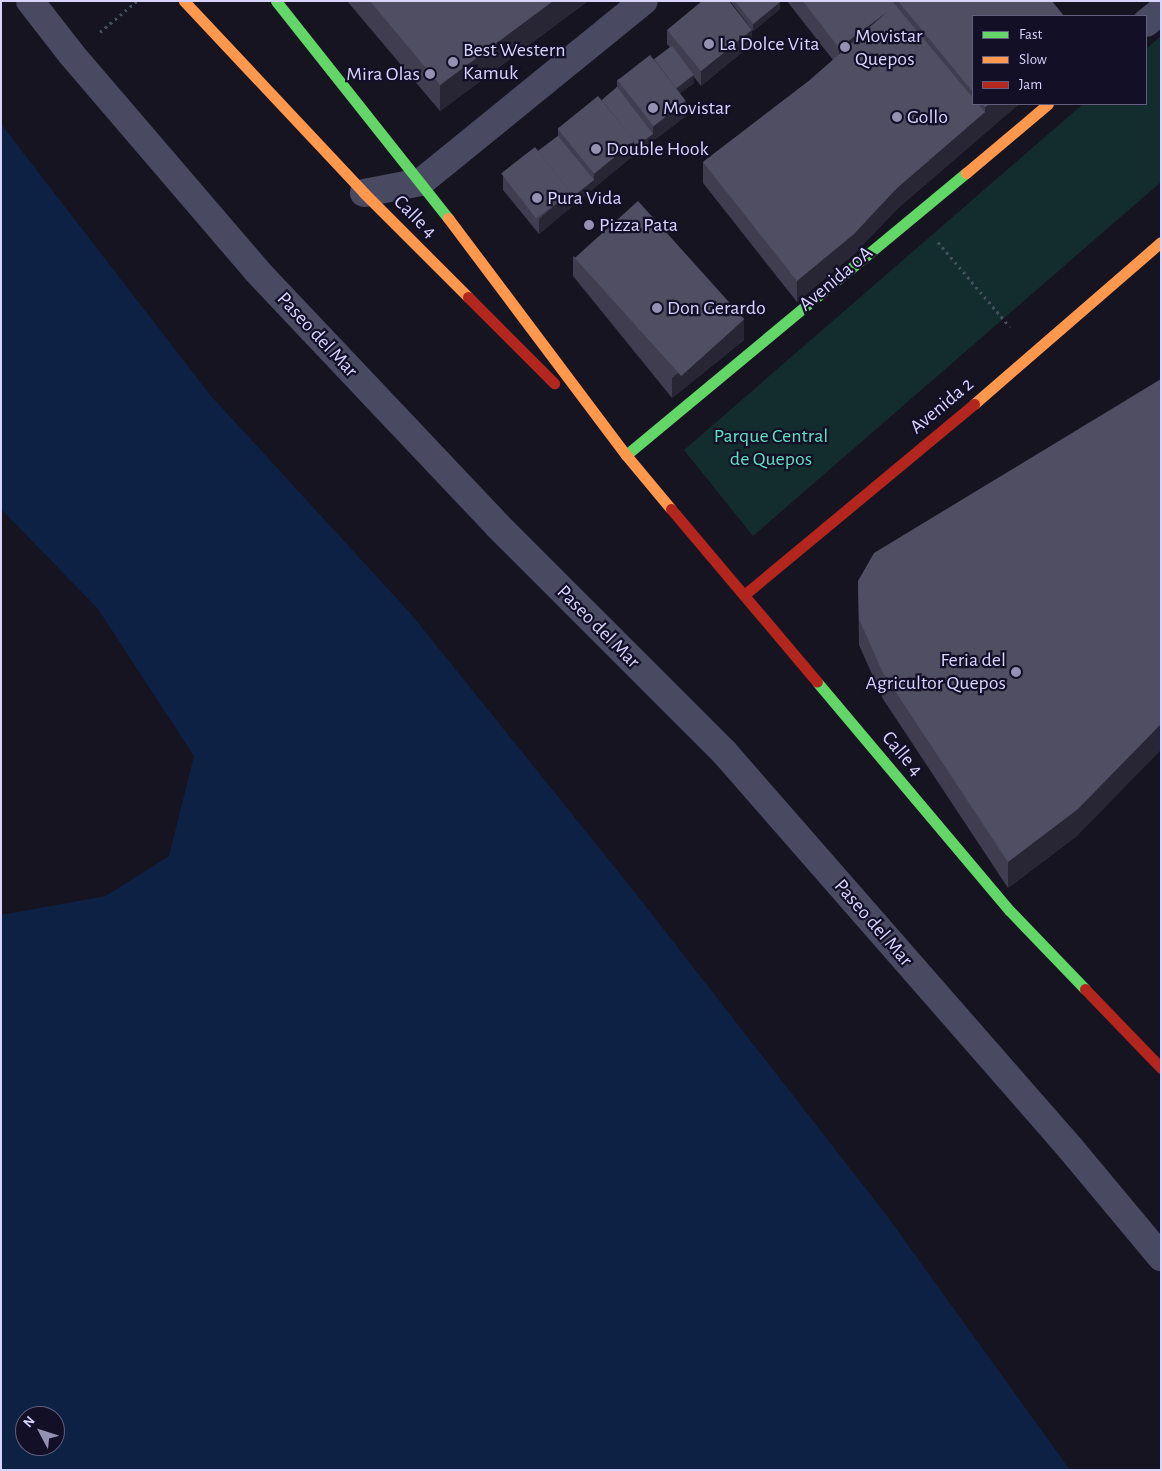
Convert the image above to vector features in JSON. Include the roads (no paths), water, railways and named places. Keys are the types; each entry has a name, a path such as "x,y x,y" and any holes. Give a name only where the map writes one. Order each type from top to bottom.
{"main road":[{"name":"Calle 4","path":"184,1 364,193 626,455"},
{"name":"Calle 4","path":"276,1 421,182 626,455 1010,911 1161,1068"},
{"name":"Avenida 0A","path":"626,455 1047,105"},
{"name":"Avenida 2","path":"744,595 1033,354 1161,242"}],"street":[{"name":"Paseo del Mar","path":"30,1 72,55 256,270 498,526 724,752 1065,1142 1161,1257"},
{"path":"364,193 421,182 644,1"},
{"path":"1147,22 1161,11"}],"water":[{"path":"1,124 211,396 411,614 633,890 887,1216 1070,1470 1,1470 1,915 106,896 169,856 194,756 98,609 1,509"}],"place":[{"name":"La Dolce Vita","path":"709,44"},
{"name":"Movistar Quepos","path":"845,47"},
{"name":"Best Western Kamuk","path":"453,62"},
{"name":"Mira Olas","path":"430,74"},
{"name":"Movistar","path":"653,108"},
{"name":"Gollo","path":"897,117"},
{"name":"Double Hook","path":"596,149"},
{"name":"Pura Vida","path":"537,198"},
{"name":"Pizza Pata","path":"589,225"},
{"name":"Don Gerardo","path":"657,308"},
{"name":"Feria del Agricultor Quepos","path":"1016,672"}],"park label":[{"name":"Parque Central de Quepos","path":"771,448"}]}
